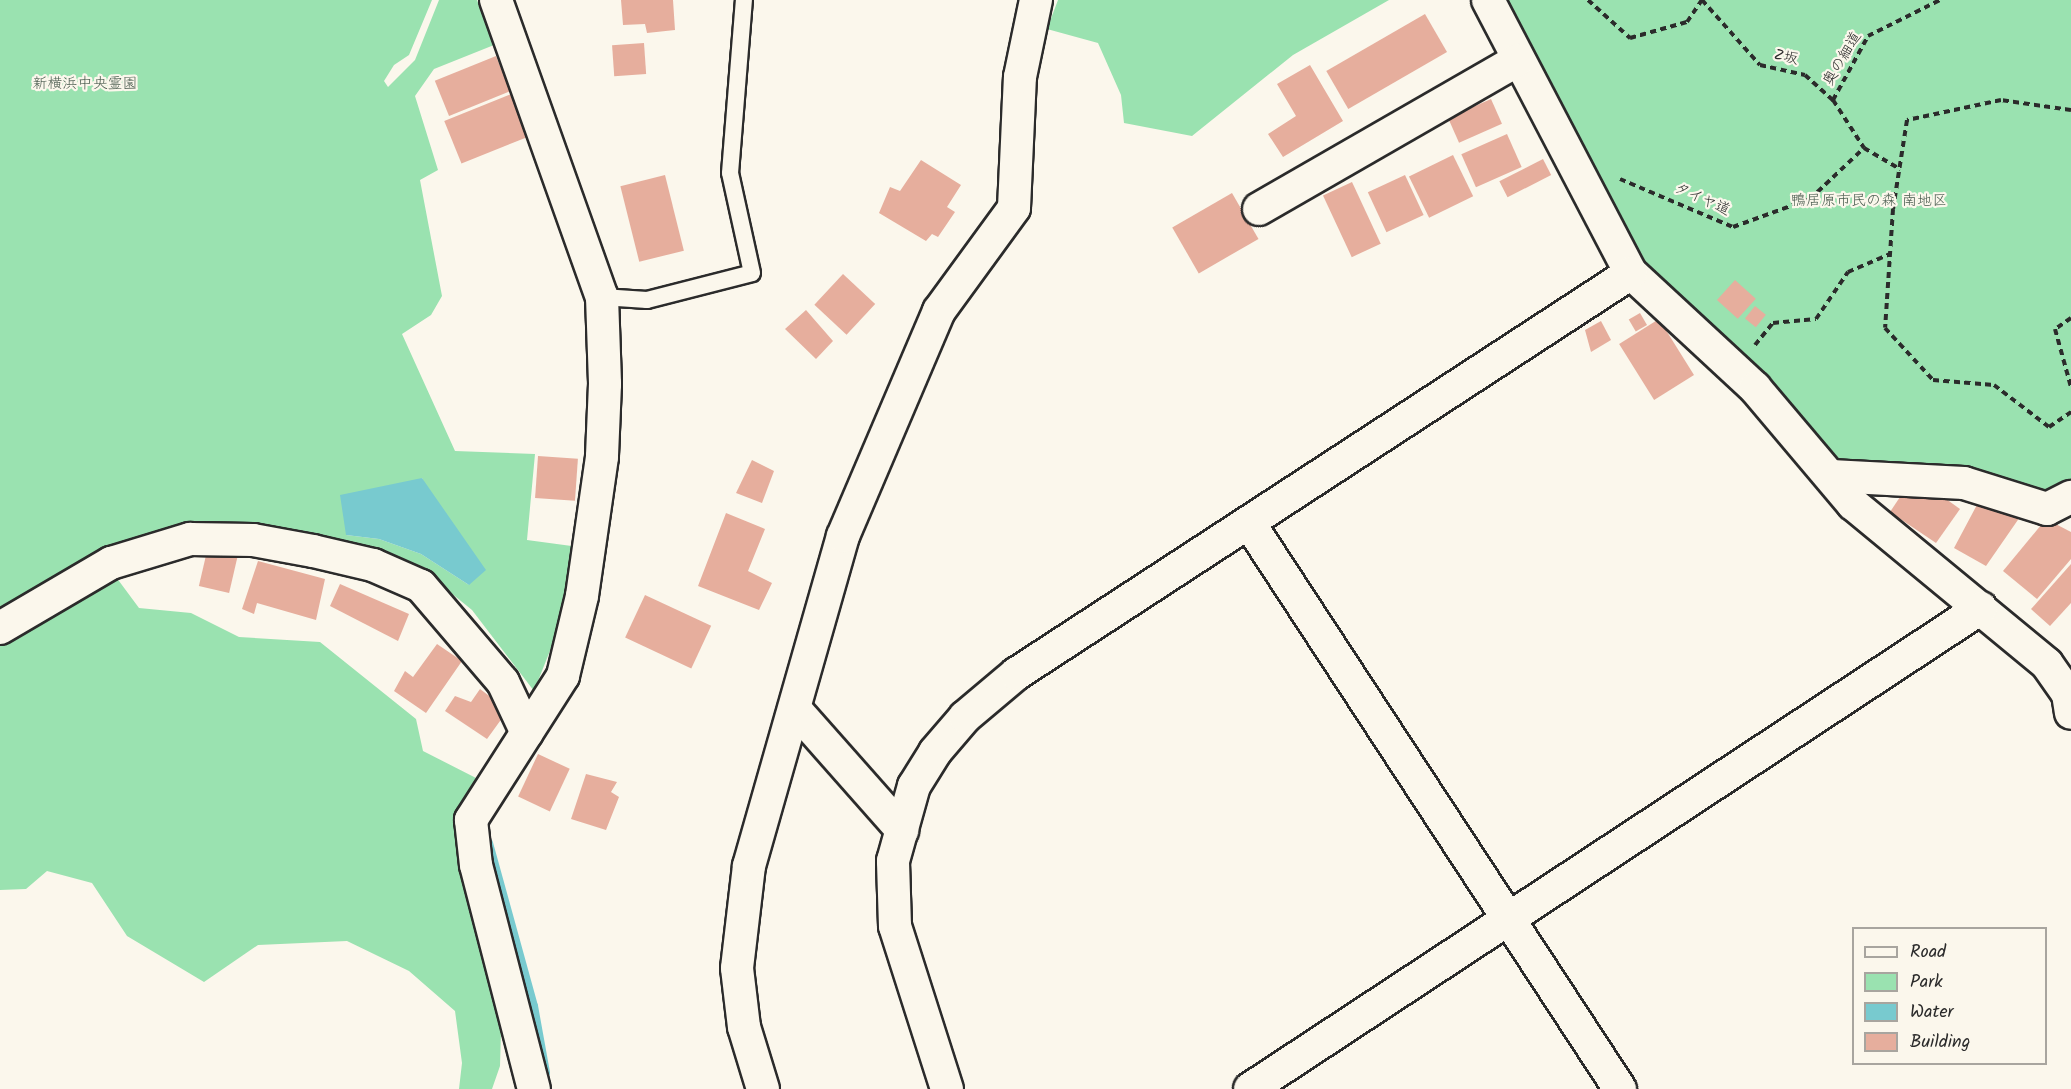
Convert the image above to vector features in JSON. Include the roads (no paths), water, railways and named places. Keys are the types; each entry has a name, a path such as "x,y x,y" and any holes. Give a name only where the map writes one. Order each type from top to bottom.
{"street":[{"path":"496,0 602,297 602,457 582,596 563,676 471,820 476,865 534,1089"},
{"path":"763,1089 744,1027 737,968 749,866 843,536 939,311 1014,208 1020,77 1036,0"},
{"path":"1488,0 1631,273 1755,388 1853,504 2047,664 2068,694 2071,713"},
{"path":"1259,209 1518,60"},
{"path":"947,1089 896,926 893,861 915,786 965,717 1016,674 1631,273"},
{"path":"1831,476 1964,483 2047,509 2071,497"},
{"path":"1249,523 1620,1089"},
{"path":"0,628 111,563 190,539 253,540 313,551 373,565 421,586 502,682 527,733"},
{"path":"1250,1089 1981,608"},
{"path":"795,709 902,830"}],"lane":[{"path":"602,297 646,300 752,273 730,173 744,0"}],"water":[{"path":"422,478 486,570 469,585 421,554 379,539 346,535 340,495"}],"waterway":[{"path":"488,843 533,1006 545,1073"}],"park label":[{"name":"新横浜中央霊園","path":"85,85"},
{"name":"鴨居原市民の森 南地区","path":"1869,202"}]}
